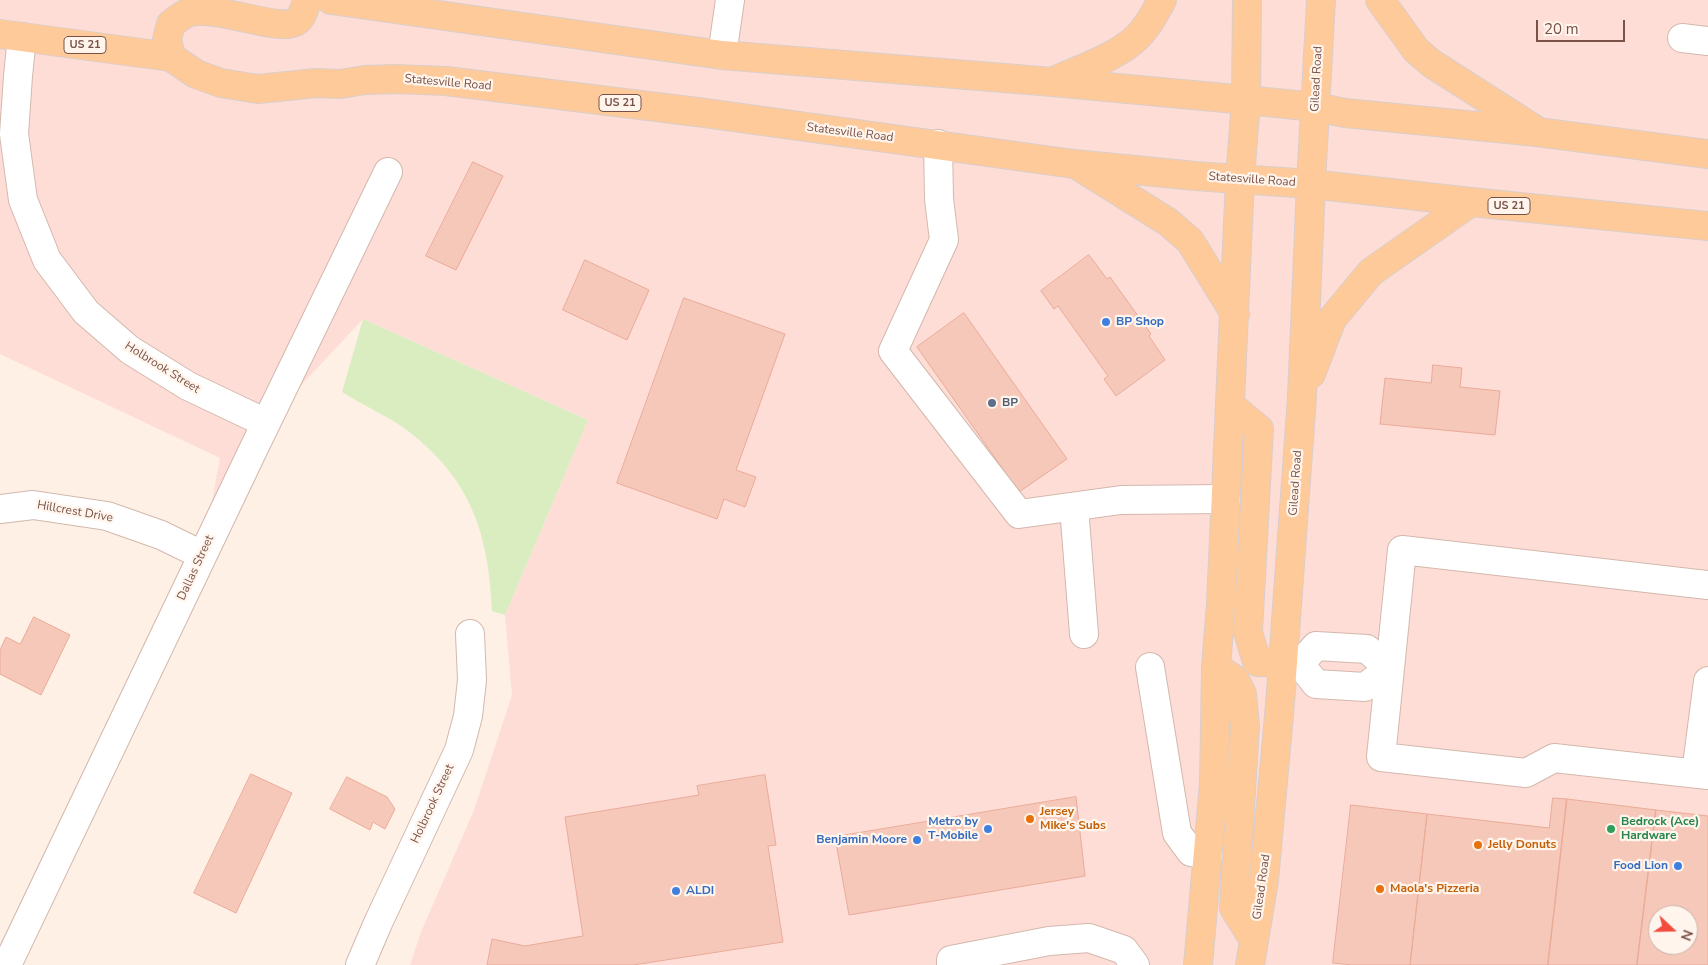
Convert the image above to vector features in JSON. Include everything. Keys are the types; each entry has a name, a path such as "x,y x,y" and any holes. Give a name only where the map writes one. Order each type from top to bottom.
{"main road":[{"path":"171,57 167,40 171,24 189,13 217,12 284,25 296,22 303,13 307,0"},
{"path":"331,0 722,55 1053,82 1316,107 1345,113 1538,132 1708,154"},
{"path":"1053,82 1118,52 1134,40 1150,22 1162,0"},
{"path":"1198,965 1199,854 1214,783 1216,667 1226,499 1240,179 1246,100 1247,0"},
{"name":"Gilead Road","path":"1252,953 1264,881 1291,664 1311,184 1321,0"},
{"path":"1380,0 1416,50 1431,63 1538,132"},
{"name":"Statesville Road","path":"11,35 171,57 196,74 221,83 258,89 373,80 446,81 938,144 1074,164 1311,184 1708,226"},
{"path":"1074,164 1168,222 1190,241 1235,314"},
{"path":"1302,397 1332,319 1354,291 1371,272 1471,202"},
{"path":"1230,405 1259,429 1248,632 1257,662 1291,664"},
{"path":"1216,667 1235,680 1242,694 1245,726 1234,908 1252,953"}],"street":[{"path":"722,55 730,0"},
{"name":"Holbrook Street","path":"11,35 18,76 14,134 24,200 47,260 86,312 130,350 188,386 266,423"},
{"path":"938,144 939,199 944,240 892,351 1018,514 1121,500 1226,499"},
{"name":"Dallas Street","path":"7,965 202,555 388,172"},
{"name":"Hillcrest Drive","path":"0,509 33,505 107,516 161,535 202,555"},
{"path":"1074,507 1084,634"},
{"path":"1708,585 1402,550 1381,757 1526,773 1554,758 1702,774 1708,680"},
{"name":"Holbrook Street","path":"360,965 459,750 468,716 472,680 470,634"},
{"path":"1316,646 1367,649 1389,669 1365,687 1316,684 1291,664 1316,646"},
{"path":"1150,667 1176,833 1199,854"},
{"path":"951,965 951,960 1049,940 1089,938 1124,950 1135,965"}],"shaded area":[{"path":"0,0 1708,0 1708,965 410,965 421,932 474,810 512,695 505,615 588,420 363,319 266,423 202,555 220,458 0,354"}],"green space":[{"path":"363,319 588,420 505,615 492,611 490,583 481,533 461,489 447,469 430,449 408,431 342,392"}],"building":[{"path":"473,162 503,176 456,270 426,256"},
{"name":"BP Shop","path":"1089,255 1107,279 1110,277 1151,334 1149,336 1165,360 1116,396 1104,379 1108,376 1058,306 1054,309 1041,291"},
{"path":"585,260 649,290 627,340 563,310"},
{"path":"684,298 785,334 736,470 756,477 745,507 724,499 717,519 617,483"},
{"path":"964,313 1067,459 1019,492 917,347"},
{"path":"1433,365 1462,368 1460,387 1500,391 1495,435 1380,424 1385,378 1431,383"},
{"path":"34,617 70,635 41,695 0,674 0,650 6,637 20,644"},
{"path":"251,774 292,793 236,913 194,893"},
{"name":"ALDI","path":"765,775 776,845 768,846 783,942 633,965 487,965 492,939 525,946 583,936 565,817 699,795 697,786"},
{"path":"347,777 387,797 395,809 385,829 373,822 370,830 330,809"},
{"path":"1076,797 1085,876 849,915 835,837"},
{"path":"1553,798 1567,799 1548,965 1410,965 1427,814 1549,828"},
{"path":"1567,799 1656,810 1637,965 1548,965"},
{"name":"Maola's Pizzeria","path":"1351,805 1427,814 1410,965 1352,965 1333,963"},
{"name":"Food Lion","path":"1656,810 1708,816 1708,965 1637,965"}],"place":[{"name":"BP Shop","path":"1106,322"},
{"name":"BP","path":"992,403"},
{"name":"Jersey Mike's Subs","path":"1030,819"},
{"name":"Metro by T-Mobile","path":"988,829"},
{"name":"Bedrock (Ace) Hardware","path":"1611,829"},
{"name":"Benjamin Moore","path":"917,840"},
{"name":"Jelly Donuts","path":"1478,845"},
{"name":"Food Lion","path":"1678,866"},
{"name":"Maola's Pizzeria","path":"1380,889"},
{"name":"ALDI","path":"676,891"}]}
